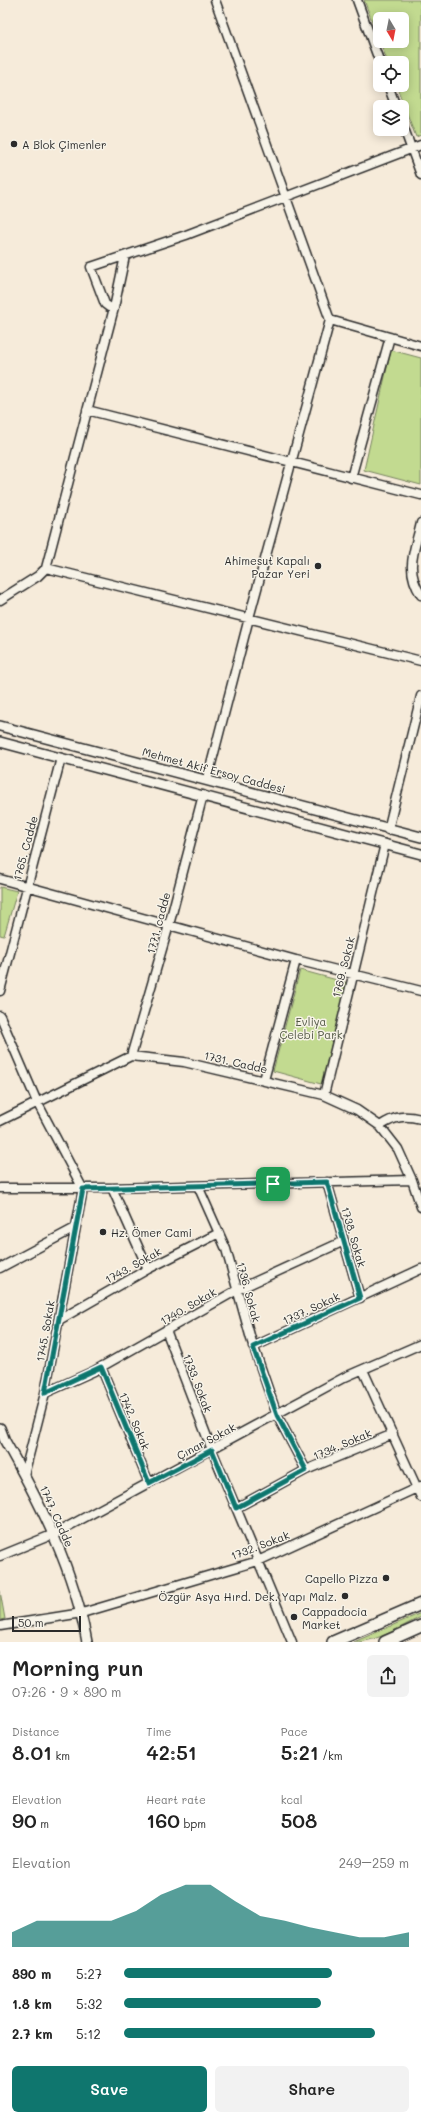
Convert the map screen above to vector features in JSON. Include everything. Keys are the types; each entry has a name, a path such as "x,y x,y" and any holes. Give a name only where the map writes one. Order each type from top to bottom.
{"main road":[{"path":"333,1642 421,1604"},
{"path":"385,1642 421,1626"}],"street":[{"path":"207,780 249,618 330,320 287,196 215,0"},
{"path":"357,0 377,56"},
{"path":"406,136 421,175"},
{"path":"114,308 105,304 91,267 125,256 421,145"},
{"path":"0,600 38,576 46,568 114,308 125,256"},
{"path":"330,320 421,346"},
{"path":"351,478 390,337"},
{"path":"87,410 421,495"},
{"path":"421,523 411,569 413,581 421,595"},
{"path":"46,568 421,661"},
{"path":"388,830 421,696"},
{"name":"Mehmet Akif Ersoy Caddesi","path":"0,726 207,780 388,830 421,837"},
{"path":"0,742 421,854"},
{"name":"1765. Cadde","path":"0,991 60,758"},
{"name":"1771. cadde","path":"131,1056 169,926 203,795"},
{"name":"1769. Sokak","path":"324,1095 385,844"},
{"path":"0,879 296,960 421,991"},
{"path":"264,1080 296,960"},
{"path":"0,1016 37,1102 83,1189"},
{"path":"0,1121 131,1056"},
{"name":"1731. Cadde","path":"131,1056 184,1062 264,1080 324,1095 357,1110 380,1126 398,1149 412,1180 421,1207"},
{"path":"380,1126 398,1116 409,1116 421,1119"},
{"path":"0,1188 83,1189 412,1180"},
{"name":"1738. Sokak","path":"327,1182 360,1298"},
{"name":"1736. Sokak","path":"198,1186 226,1249 253,1347 277,1415 306,1470"},
{"path":"112,1188 148,1269"},
{"name":"1745. Sokak","path":"24,1475 45,1393 83,1189"},
{"path":"0,1268 75,1228"},
{"name":"1743. Sokak","path":"59,1320 148,1269 218,1233"},
{"name":"1740. Sokak","path":"45,1393 101,1367 237,1290 344,1242"},
{"name":"1737. Sokak","path":"253,1347 421,1269"},
{"name":"1733. Sokak","path":"166,1330 212,1450 292,1642"},
{"name":"Çınar Sokak","path":"0,1556 54,1534 363,1370 421,1344"},
{"name":"1742. Sokak","path":"101,1367 149,1483"},
{"path":"363,1370 419,1487 421,1498"},
{"name":"1747. Cadde","path":"0,1428 5,1441 54,1534 82,1613 87,1642"},
{"name":"1734. Sokak","path":"236,1508 306,1470 393,1434"},
{"name":"1732. Sokak","path":"0,1626 82,1613 258,1561 419,1487"}],"green space":[{"path":"364,0 419,0 421,6 421,135 416,137 409,119 409,100 402,100 399,92 409,92 409,56 385,56 382,48 409,48 409,12 373,12 373,24"},
{"path":"391,350 421,358 421,485 364,470"},
{"path":"0,887 17,891 4,936 0,935"},
{"name":"Evliya Çelebi Park","path":"300,970 348,983 321,1084 273,1071"},
{"path":"0,1591 5,1619 0,1620"},
{"path":"421,1613 421,1617 380,1637 371,1640 354,1642"}],"place":[{"name":"A Blok Çimenler","path":"14,144"},
{"name":"Ahimesut Kapalı Pazar Yeri","path":"318,566"},
{"name":"Hz. Ömer Cami","path":"103,1232"},
{"name":"Capello Pizza","path":"386,1578"},
{"name":"Özgür Asya Hırd. Dek. Yapı Malz.","path":"345,1596"},
{"name":"Cappadocia Market","path":"294,1617"}],"route":[{"path":"327,1182 360,1298 253,1347 277,1415 306,1470 236,1508 212,1450 149,1483 101,1367 45,1393 83,1189 273,1184 327,1182"}]}
